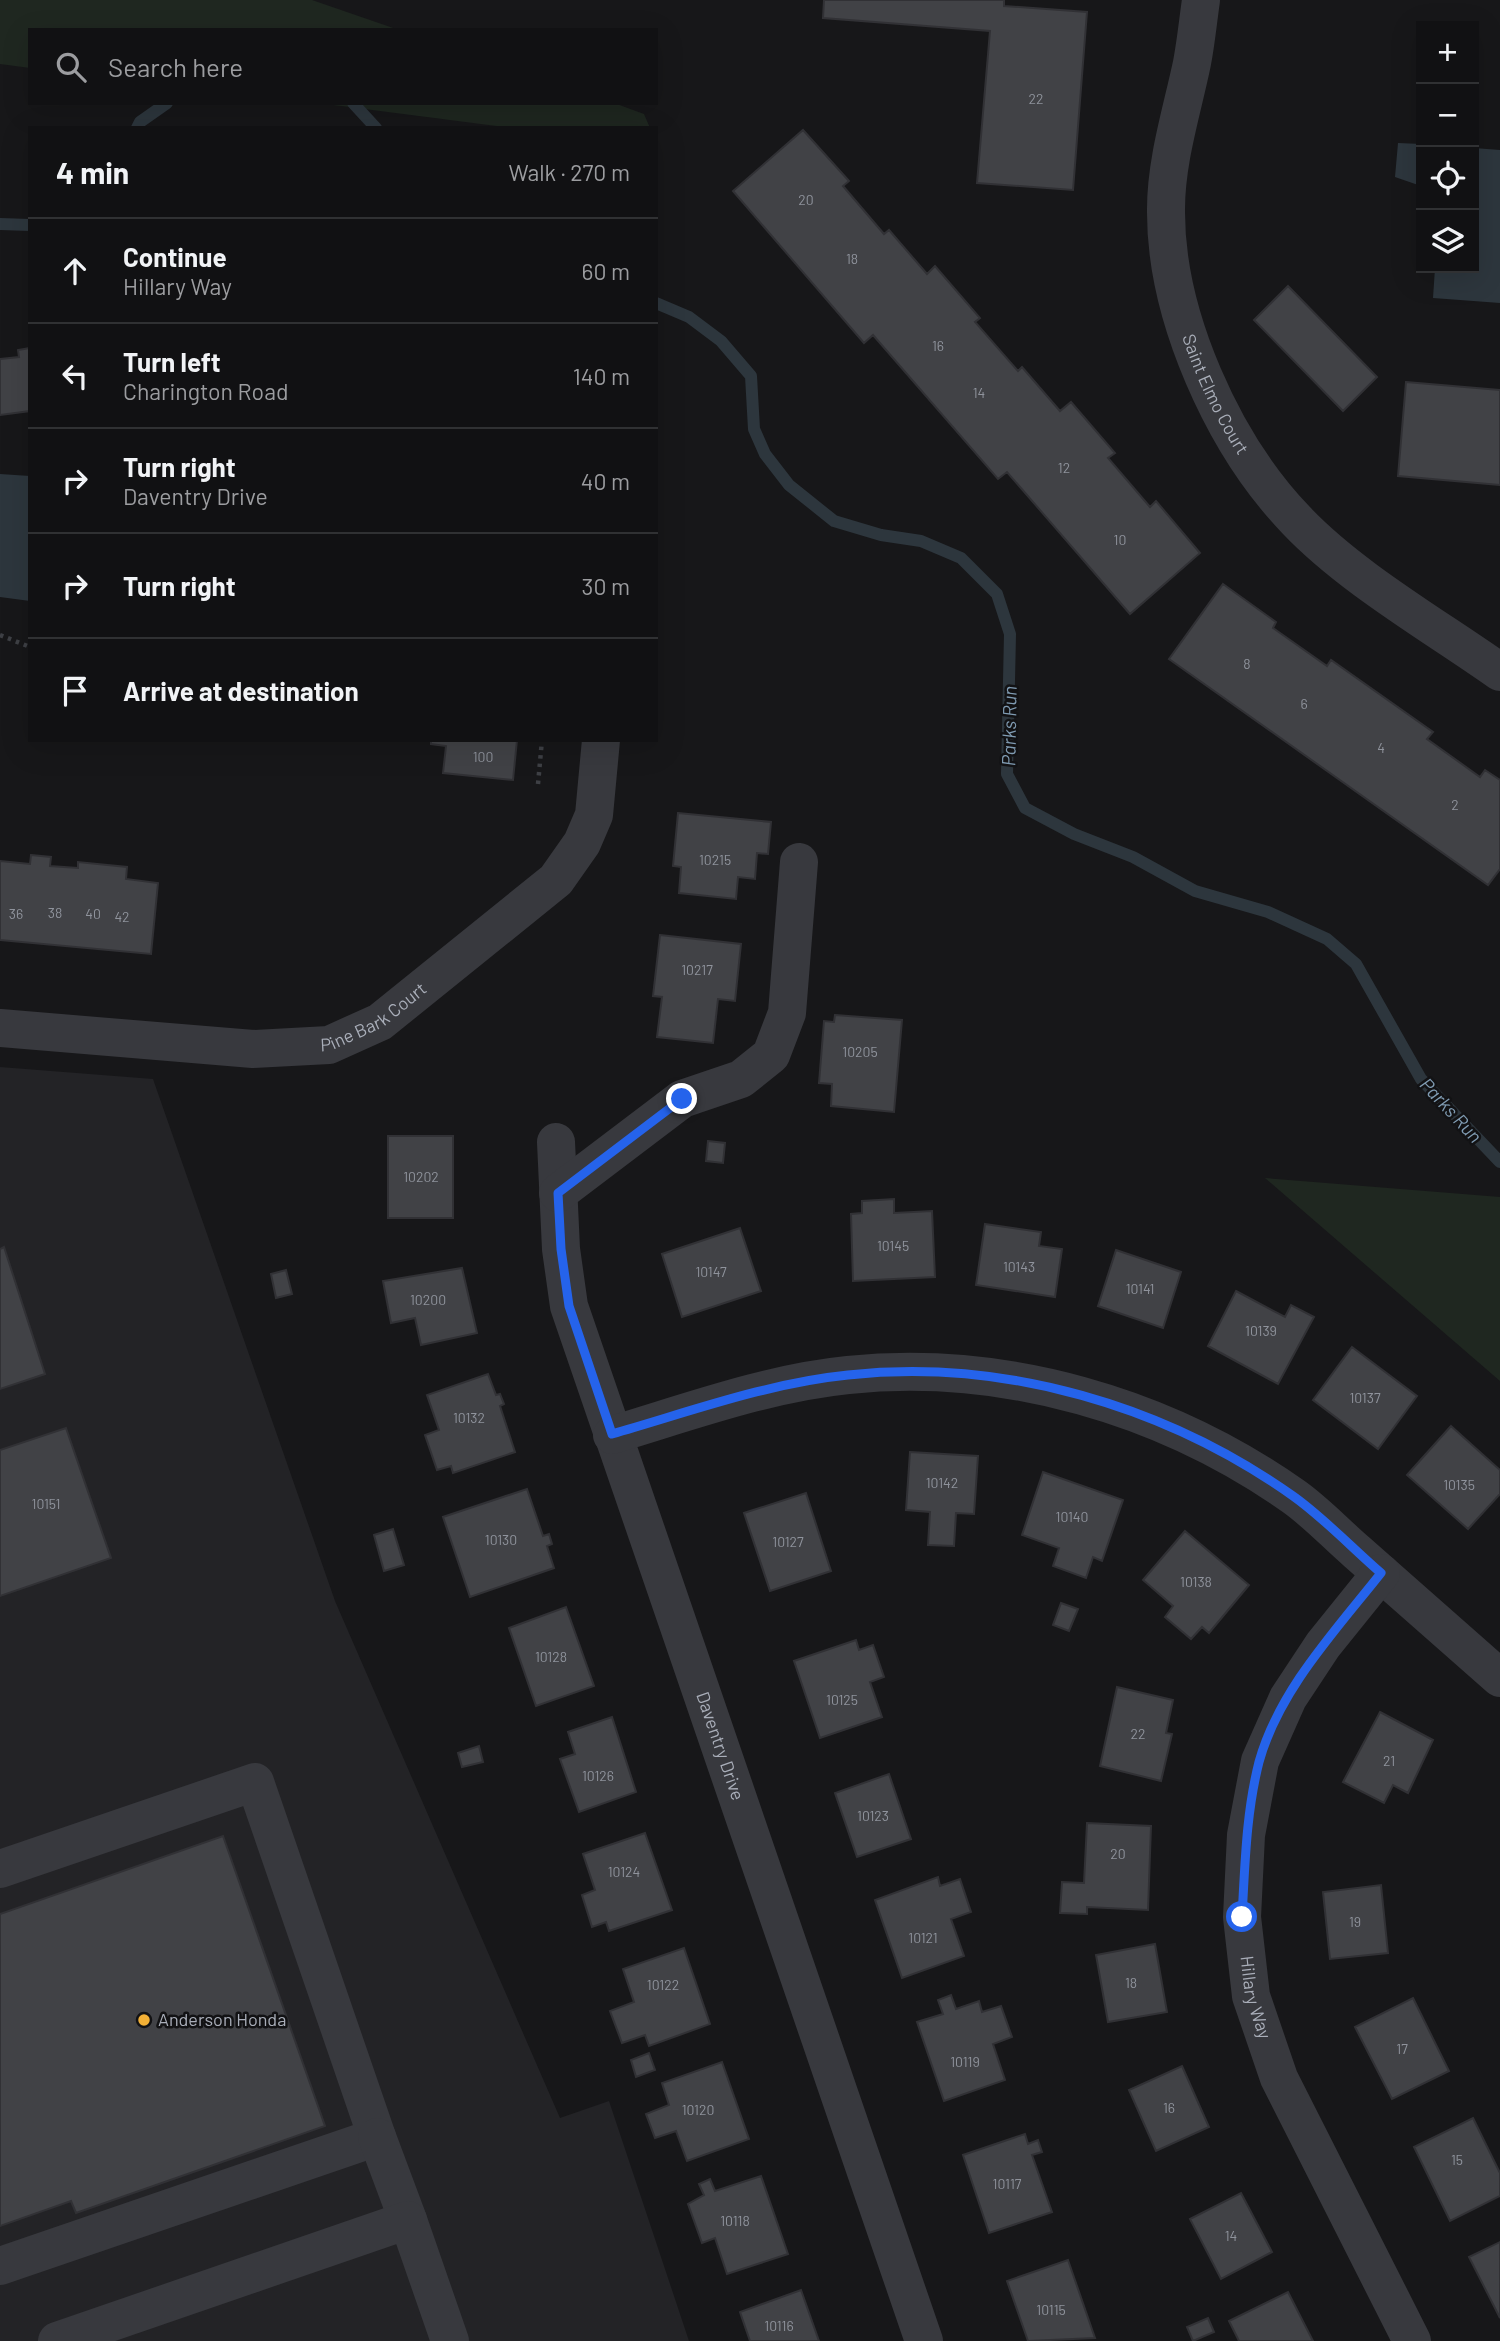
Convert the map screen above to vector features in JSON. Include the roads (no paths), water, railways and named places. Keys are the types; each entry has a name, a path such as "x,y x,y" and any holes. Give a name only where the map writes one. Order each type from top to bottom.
{"street":[{"name":"Saint Elmo Court","path":"1201,0 1192,60 1172,150 1166,207 1168,260 1188,334 1214,399 1253,467 1296,520 1349,566 1500,672"},
{"name":"Pine Bark Court","path":"0,1028 253,1049 329,1045 380,1022 556,880 582,843 594,815 601,742"},
{"path":"558,1193 682,1099 741,1079 771,1055 787,1013 799,862"},
{"name":"Daventry Drive","path":"556,1142 561,1249 569,1306 924,2341"},
{"path":"612,1434 769,1389 848,1375 945,1372 1031,1384 1124,1407 1205,1441 1294,1497 1500,1678"},
{"name":"Hillary Way","path":"1381,1573 1323,1645 1287,1698 1260,1761 1246,1835 1242,1917 1251,1996 1279,2078 1412,2341"},
{"path":"0,1869 255,1782 450,2341"},
{"path":"0,2266 377,2137"},
{"path":"57,2341 408,2220"}],"waterway":[{"name":"Parks Run","path":"138,126 164,105"},
{"name":"Parks Run","path":"355,105 374,126"},
{"name":"Parks Run","path":"0,224 28,225"},
{"name":"Parks Run","path":"658,304 689,317 721,341 751,376 754,429 765,454 789,485 834,521 881,535 921,541 961,558 997,594 1010,634 1007,774 1025,808 1074,834 1133,857 1195,891 1268,912 1327,939 1356,964 1421,1079 1500,1162"}],"place":[{"name":"Anderson Honda","path":"144,2020"}]}
